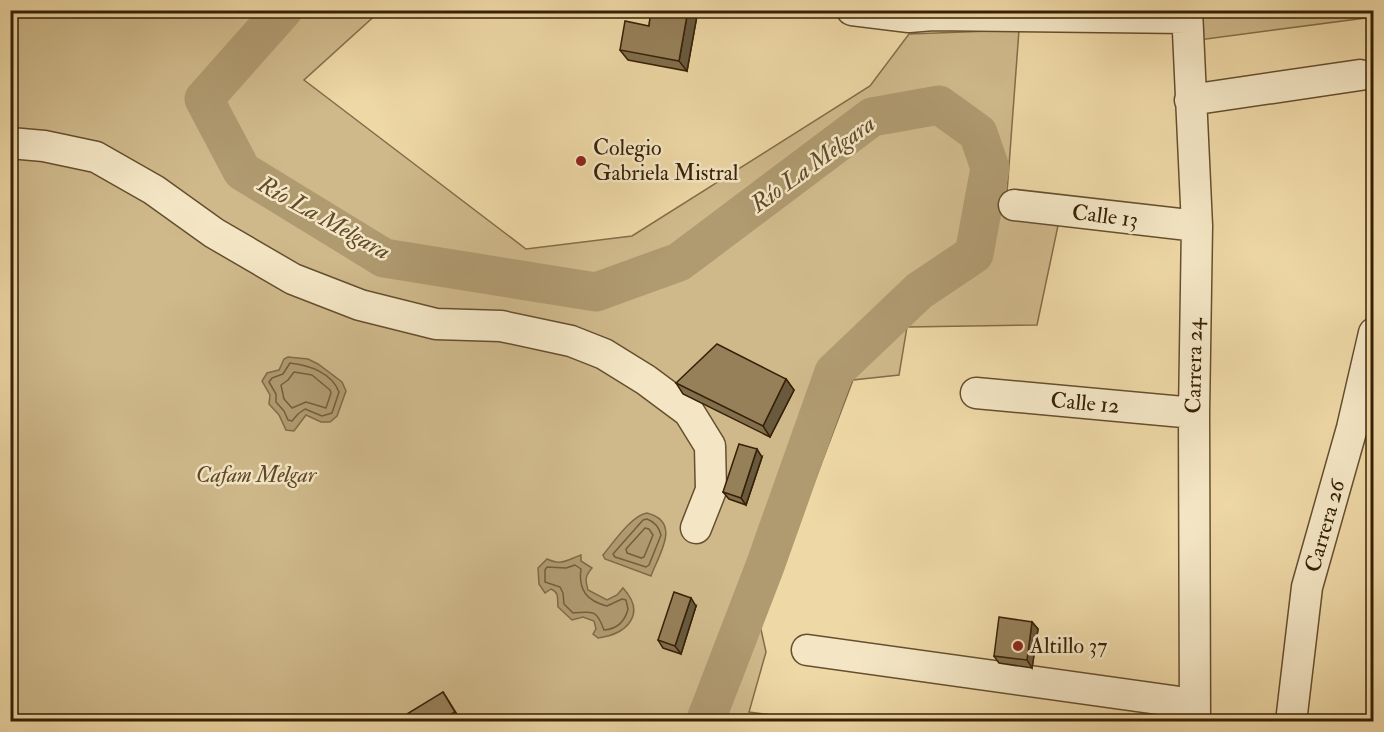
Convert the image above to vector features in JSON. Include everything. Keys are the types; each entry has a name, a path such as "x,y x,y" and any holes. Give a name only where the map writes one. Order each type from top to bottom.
{"street":[{"path":"852,10 933,15 1186,14"},
{"name":"Carrera 24","path":"1186,14 1197,226 1194,412 1194,713"},
{"path":"1190,100 1360,75"},
{"path":"10,143 44,146 96,157 154,190 214,233 293,279 360,305 436,324 501,326 571,341 604,354 646,380 689,412 710,446 711,490 696,528"},
{"name":"Calle 13","path":"1014,205 1197,226"},
{"name":"Carrera 26","path":"1291,722 1307,587 1352,428 1374,333"},
{"name":"Calle 12","path":"976,393 1194,412"},
{"path":"807,650 1194,713"}],"green space":[{"name":"Cafam Melgar","path":"10,11 380,11 304,80 526,249 632,236 870,86 909,34 1019,30 1007,193 1059,221 1037,325 907,327 899,375 853,380 760,625 766,652 749,712 819,721 11,721"},
{"path":"1199,11 1373,11 1373,17 1199,40"}],"water":[{"path":"288,357 308,359 342,382 346,391 337,416 330,422 321,422 306,415 294,431 286,430 279,415 269,404 270,395 262,381 267,373 279,370 284,359"},
{"path":"647,513 658,517 666,531 662,549 651,576 605,559 603,555 629,524"},
{"path":"581,555 581,561 592,568 586,578 588,590 607,600 617,595 623,588 630,597 633,614 625,627 618,632 598,638 593,634 596,629 594,621 583,617 572,620 558,607 556,592 551,589 545,593 539,584 538,568 547,559 561,562"}],"building":[{"path":"651,10 688,10 679,61 620,50 625,21 649,26"},
{"path":"717,344 786,379 763,426 676,383"},
{"path":"739,444 757,449 741,498 723,492"},
{"path":"674,592 691,598 675,646 658,640"},
{"name":"Altillo 37","path":"999,617 1032,622 1027,660 994,656"},
{"path":"443,692 455,712 438,722 405,722 402,717"}],"waterway":[{"name":"Río La Melgara","path":"283,10 204,99 242,171 384,258 596,292 679,262 872,117 939,105 978,133 990,168 974,254 919,291 834,372 765,566 705,722"}],"place":[{"name":"Colegio Gabriela Mistral","path":"581,161"},
{"name":"Altillo 37","path":"1018,646"}]}
